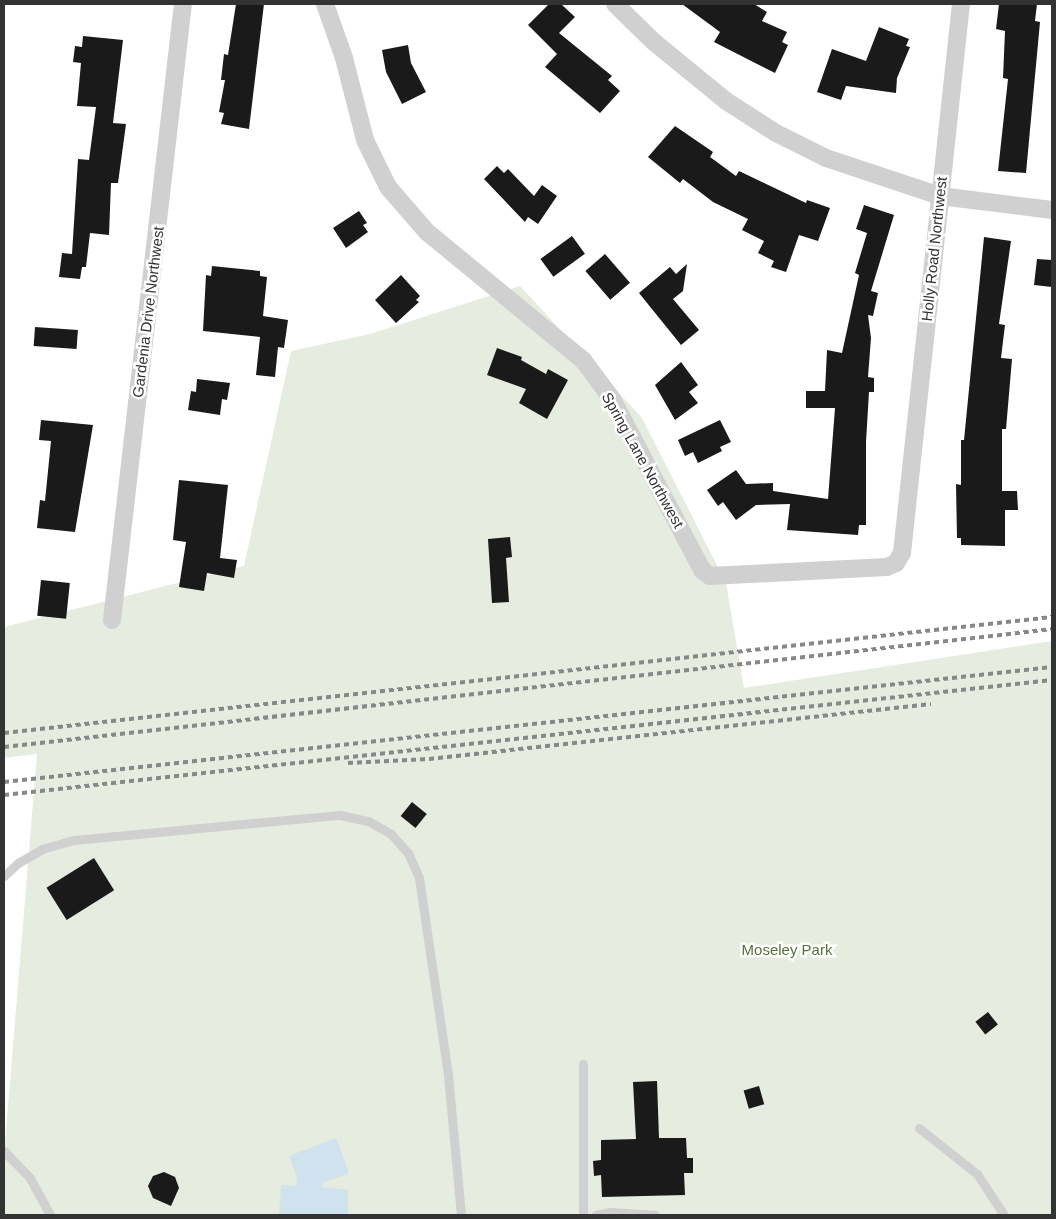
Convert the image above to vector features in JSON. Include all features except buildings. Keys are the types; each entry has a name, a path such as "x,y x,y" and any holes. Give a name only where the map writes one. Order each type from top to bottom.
{"street":[{"name":"Gardenia Drive Northwest","path":"112,620 183,4"},
{"name":"Spring Lane Northwest","path":"325,4 344,58 366,140 388,187 427,232 583,360 612,399 702,570 710,576 887,567 896,563 902,553 908,495"},
{"path":"616,4 654,42 726,101 776,132 826,158 940,196 1052,210"},
{"name":"Holly Road Northwest","path":"908,495 961,4"}],"lane":[{"path":"4,876 18,863 42,849 74,840 340,815 368,820 390,833 408,853 419,878 448,1075 461,1215"},
{"path":"583,1064 583,1215"},
{"path":"919,1128 977,1174 1004,1215"},
{"path":"4,1151 30,1178 50,1215"},
{"path":"596,1215 610,1212 655,1215"}],"green space":[{"name":"Moseley Park","path":"520,286 642,418 726,583 744,688 1052,641 1052,1215 4,1215 4,1155 37,754 4,758 4,627 244,566 291,351 370,334"}],"water":[{"path":"336,1138 349,1173 322,1183 322,1187 348,1190 348,1215 279,1215 281,1185 296,1186 297,1177 289,1156"}],"railway":[{"path":"4,733 1052,617"},
{"path":"4,747 1052,629"},
{"path":"4,782 1052,667"},
{"path":"4,795 1052,680"},
{"path":"348,763 429,759 931,704"}]}
